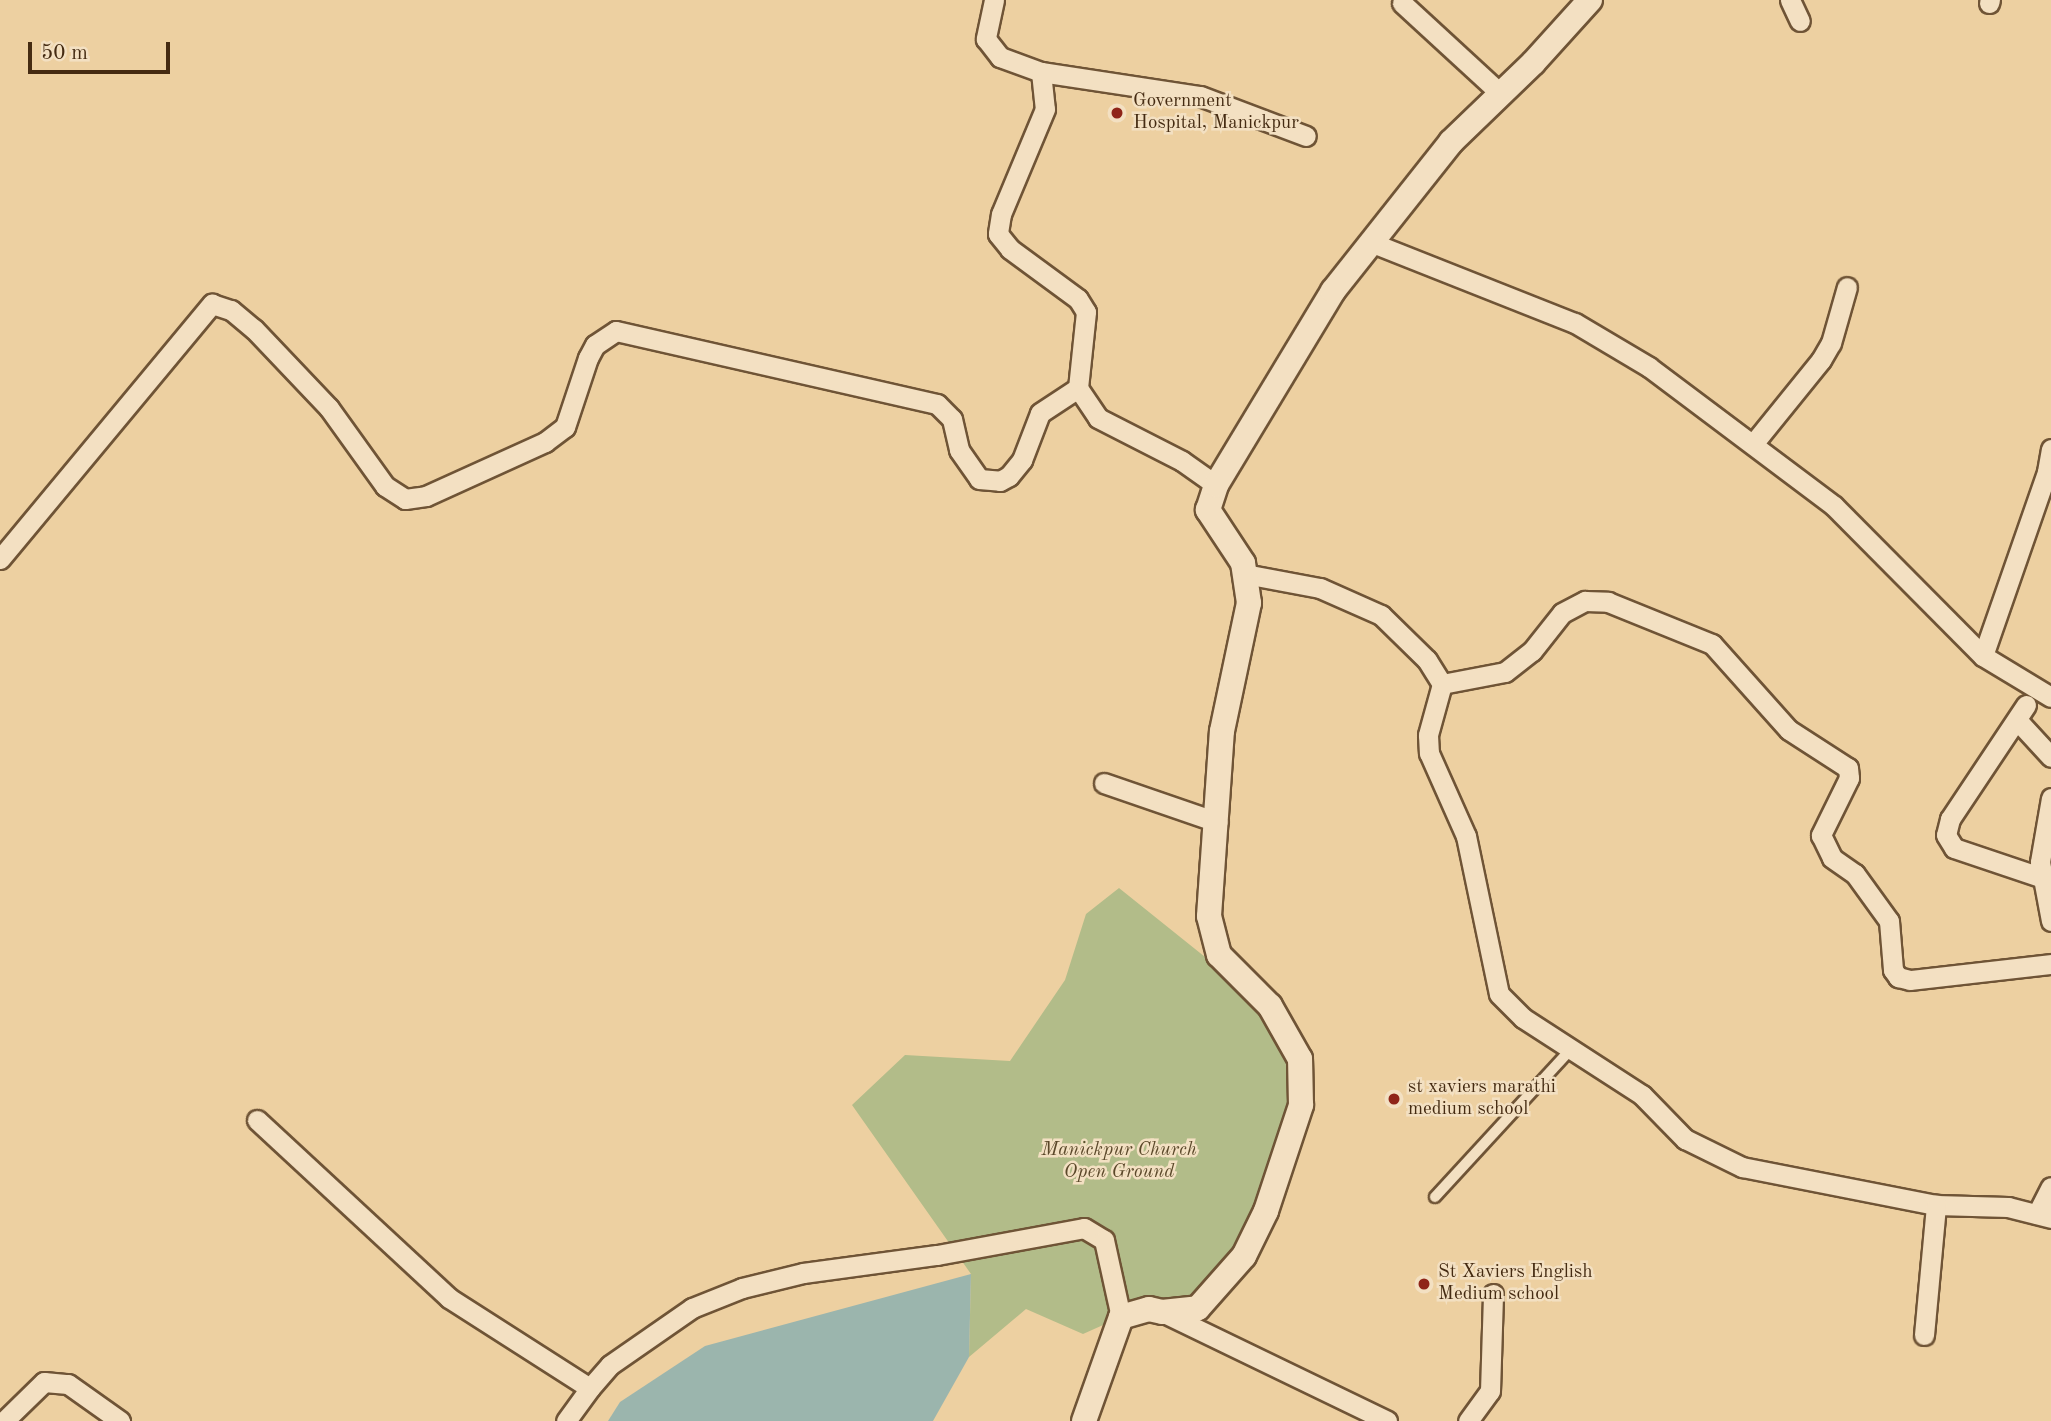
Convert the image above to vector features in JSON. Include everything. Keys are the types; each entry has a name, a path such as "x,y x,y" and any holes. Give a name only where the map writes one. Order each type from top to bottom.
{"street":[{"path":"994,0 986,39 1000,57 1041,72 1200,96 1306,136"},
{"path":"1162,1312 1206,1303 1244,1256 1266,1210 1301,1105 1300,1059 1270,1006 1219,955 1209,916 1222,732 1250,603 1243,563 1208,510 1216,485 1333,291 1370,242 1451,142 1501,94 1590,0"},
{"path":"1790,0 1800,22"},
{"path":"1402,3 1501,94"},
{"path":"1041,72 1045,108 1001,214 998,234 1010,249 1078,299 1086,312 1078,388 1098,418 1182,461 1216,485"},
{"path":"1370,242 1575,323 1649,367 1753,444 1834,506 2032,702 2051,757"},
{"path":"1753,444 1821,360 1831,343 1847,287"},
{"path":"0,559 171,358 200,313 212,304 231,310 254,329 329,408 385,486 405,499 426,496 533,448 565,427 574,412 588,358 596,345 616,331 937,404 952,419 959,450 979,479 1000,481 1009,476 1022,460 1040,413 1078,388"},
{"path":"1983,656 2047,472 2051,449"},
{"path":"1245,574 1320,588 1381,615 1427,660 1441,684 1428,735 1429,753 1466,836 1499,995 1522,1018 1642,1095 1685,1139 1742,1167 1936,1205 2008,1207 2044,1216 2051,1187"},
{"path":"1441,684 1505,672 1532,650 1562,613 1585,601 1608,602 1712,643 1789,730 1848,768 1849,778 1821,835 1832,858 1867,888 1889,920 1893,970 1898,977 1910,980 2051,964"},
{"path":"2032,702 1950,819 1946,835 1954,848 2043,878"},
{"path":"1104,783 1217,822"},
{"path":"2051,798 2041,844 2043,878 2051,921"},
{"path":"257,1119 449,1298 590,1388"},
{"path":"1924,1335 1936,1205"},
{"path":"566,1421 610,1365 691,1308 742,1288 803,1273 937,1255 1084,1228 1104,1240 1121,1317 1084,1421"},
{"path":"1468,1421 1490,1391 1493,1294"},
{"path":"1121,1317 1149,1308 1162,1312 1387,1421"},
{"path":"4,1421 44,1382 68,1384 108,1409 120,1421"}],"lane":[{"path":"1435,1197 1571,1049"}],"green space":[{"name":"Manickpur Church Open Ground","path":"1119,888 1235,981 1305,1058 1262,1207 1198,1307 1121,1317 1083,1334 1026,1309 969,1357 971,1274 852,1105 905,1055 1010,1061 1065,980 1086,914"}],"water":[{"path":"971,1274 969,1357 933,1421 608,1421 620,1402 705,1346"}],"place":[{"name":"Government Hospital, Manickpur","path":"1117,113"},
{"name":"st xaviers marathi medium school","path":"1394,1099"},
{"name":"St Xaviers English Medium school","path":"1424,1284"}]}
